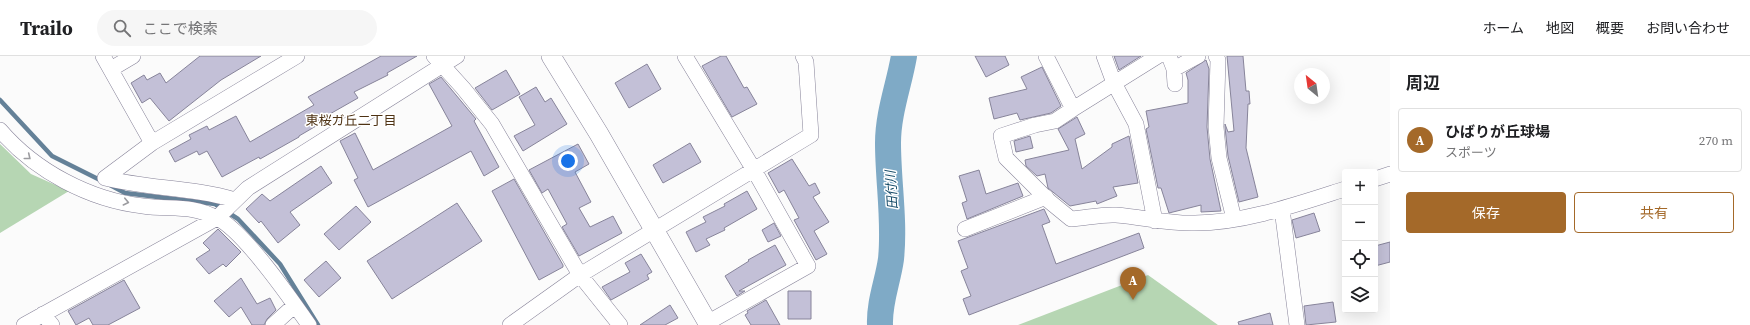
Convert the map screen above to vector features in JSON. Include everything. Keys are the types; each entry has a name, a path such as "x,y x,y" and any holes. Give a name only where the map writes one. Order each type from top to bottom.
{"street":[{"path":"103,56 152,143"},
{"path":"111,69 133,56"},
{"path":"235,200 196,190 124,183 105,178 152,143 296,56"},
{"path":"24,325 48,320 128,266 217,218 235,200 255,184 438,61 457,56"},
{"path":"552,56 655,230 708,324 808,266 754,170 685,56"},
{"path":"510,325 580,275 811,135 806,62 803,56"},
{"path":"1046,56 1073,109"},
{"path":"1104,56 1114,83 1136,124 1155,221"},
{"path":"1158,56 1054,121 1034,125 1001,136 1006,158 1046,198 1071,219 1116,215 1155,221 1194,224 1218,222 1282,209 1342,190"},
{"path":"1175,84 1171,62 1198,56"},
{"path":"1216,56 1218,60 1216,128 1219,158 1234,219"},
{"path":"438,61 492,124 580,275 620,325"},
{"path":"0,130 27,158 61,179 90,194 143,206 187,207 217,218 229,226 248,246 309,325"},
{"path":"1378,178 1390,174"},
{"path":"965,229 1046,198"},
{"path":"1282,209 1297,325"},
{"path":"273,325 295,305"}],"green space":[{"path":"0,144 31,174 69,191 0,233"},
{"path":"1148,275 1218,325 1018,325"}],"building":[{"path":"200,56 261,56 221,80 169,121 150,98 142,103 131,83 144,75 147,80 160,73 166,83"},
{"path":"381,56 417,56 387,73 388,75 354,92 358,98 314,123 316,126 299,137 260,159 259,157 222,177 207,151 199,155 197,151 175,162 169,151 191,139 189,135 207,126 209,130 236,116 250,142 314,105 308,97"},
{"path":"721,56 726,56 744,88 747,87 757,104 732,117 702,66"},
{"path":"975,56 1005,56 1009,65 986,77"},
{"path":"1114,56 1141,56 1119,70"},
{"path":"1227,56 1243,56 1246,91 1249,91 1250,104 1248,104 1246,148 1258,197 1239,202 1228,156 1225,127 1225,124 1228,132 1234,131"},
{"path":"1206,60 1209,69 1207,127 1210,159 1221,211 1201,212 1201,205 1169,213 1161,188 1158,188 1146,129 1149,127 1146,111 1188,103 1188,80 1186,73"},
{"path":"647,64 661,89 629,108 615,83"},
{"path":"1042,67 1061,106 1051,113 1020,120 1017,113 994,119 989,98 1027,89 1021,77"},
{"path":"506,70 520,94 492,110 475,88"},
{"path":"441,77 476,119 474,121 499,167 484,176 471,151 368,207 354,180 358,178 340,141 355,133 373,170 452,126 429,84"},
{"path":"536,87 545,102 551,98 567,124 523,151 514,136 535,125 519,97"},
{"path":"1077,117 1085,134 1075,139 1082,169 1112,147 1112,144 1129,136 1138,183 1113,187 1117,196 1097,204 1096,201 1070,206 1048,188 1045,174 1037,176 1026,166 1025,160 1069,150 1058,129"},
{"path":"1030,136 1033,148 1016,152 1014,141"},
{"path":"690,143 701,162 663,183 653,165"},
{"path":"578,144 589,164 575,172 591,202 579,208 590,227 613,216 622,233 579,256 562,227 567,224 548,189 542,193 529,170"},
{"path":"792,159 809,186 815,183 820,193 813,197 829,222 814,231 827,254 816,260 794,220 799,218 784,190 779,193 768,173"},
{"path":"321,166 332,183 290,212 300,225 278,243 261,221 259,223 246,209 262,194 270,201"},
{"path":"979,170 986,194 1018,183 1023,196 967,219 962,203 967,201 959,176"},
{"path":"514,179 563,265 563,267 539,280 492,191"},
{"path":"747,191 757,209 724,228 725,230 706,239 710,245 696,252 686,232 706,222 703,217 725,206 724,204"},
{"path":"457,203 482,241 392,299 367,261"},
{"path":"356,206 371,222 339,250 324,234"},
{"path":"1044,209 1050,222 1042,225 1056,264 1139,233 1144,248 969,315 963,299 971,296 961,271 968,268 958,241"},
{"path":"1314,213 1320,231 1296,238 1292,220"},
{"path":"774,223 781,236 768,242 762,230"},
{"path":"218,229 241,252 226,267 223,264 209,274 196,259 210,250 203,243"},
{"path":"1390,242 1390,262 1378,265 1378,245"},
{"path":"775,245 786,265 739,291 745,291 737,296 725,276 749,261 748,260"},
{"path":"641,254 652,272 647,275 649,279 611,300 602,287 630,272 625,263"},
{"path":"326,261 341,278 319,297 304,280"},
{"path":"241,278 257,304 270,298 276,310 267,319 264,325 252,325 241,307 229,317 214,301"},
{"path":"124,280 140,308 108,325 93,325 89,318 76,325 68,311"},
{"path":"788,291 811,291 811,319 788,319"},
{"path":"766,300 780,325 751,325 745,315 748,313 747,311"},
{"path":"1333,302 1336,322 1306,325 1304,306"},
{"path":"670,305 678,318 665,325 640,325"},
{"path":"1270,313 1273,325 1239,325 1238,322"}],"waterway":[{"name":"田付川","path":"880,325 881,308 890,267 892,244 888,132 904,56"},
{"path":"0,100 52,156 102,181"},
{"path":"110,185 125,193 215,204 238,219 280,264 318,325"}],"place":[{"name":"ひばりが丘球場","path":"1133,300"}],"district":[{"name":"東桜ガ丘二丁目","path":"351,120"}]}
